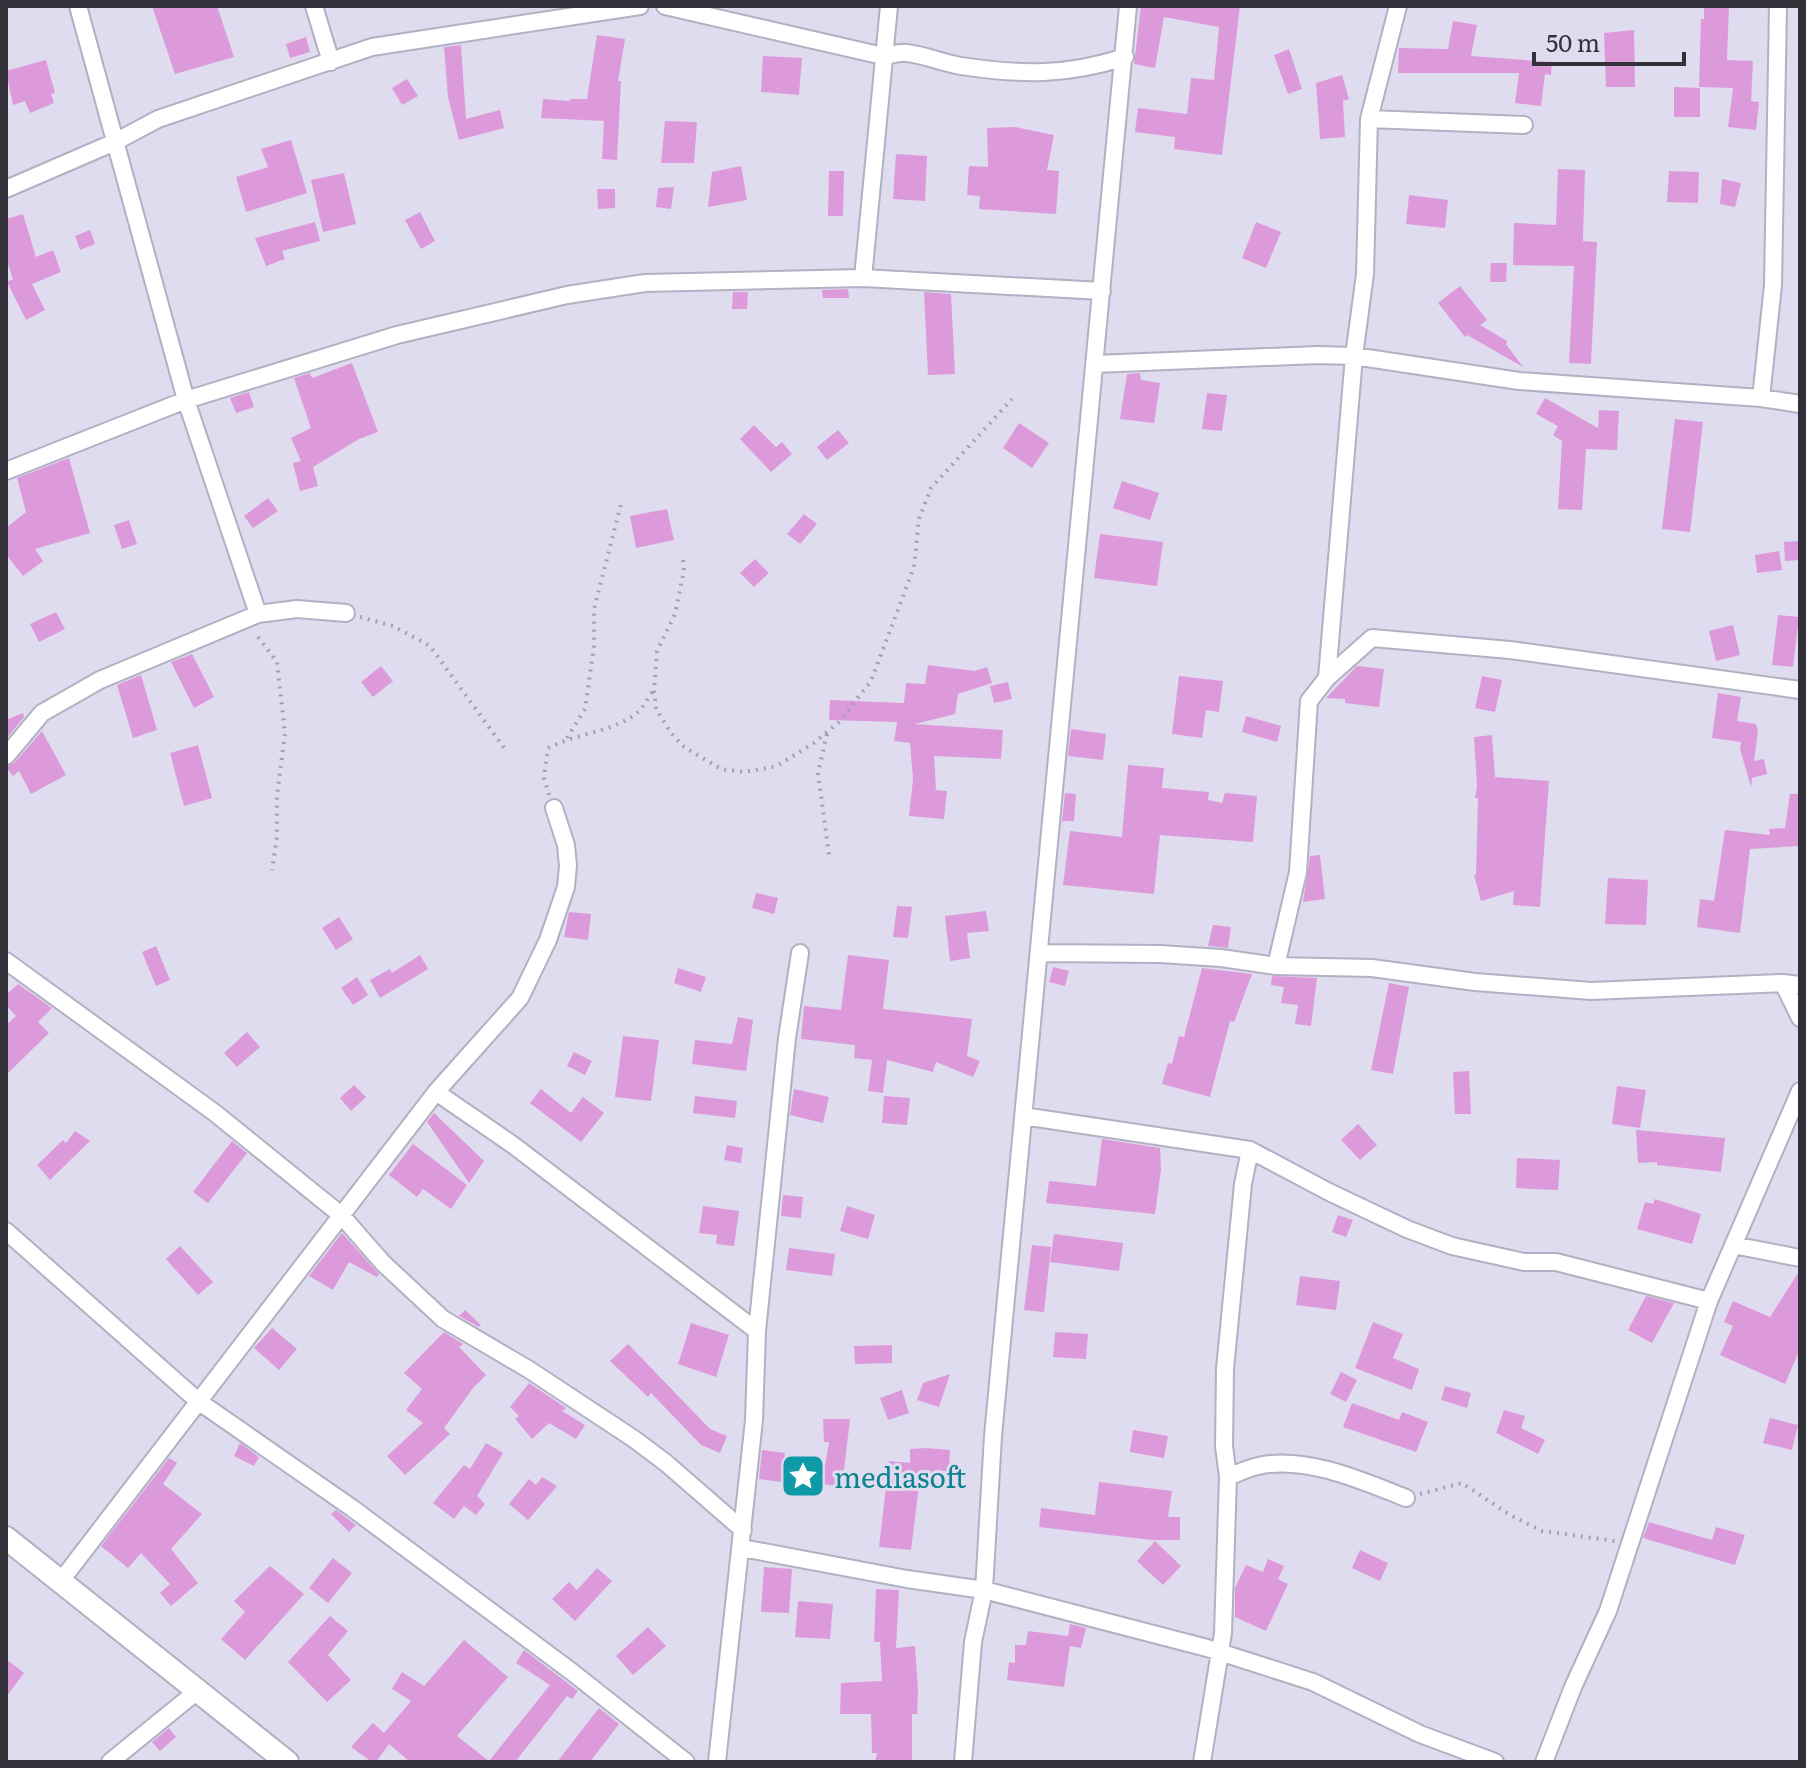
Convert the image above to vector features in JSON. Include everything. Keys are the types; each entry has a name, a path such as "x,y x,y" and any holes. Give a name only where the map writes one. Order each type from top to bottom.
{"street":[{"path":"78,6 186,400 258,614"},
{"path":"314,6 331,62"},
{"path":"6,189 115,142 158,119 372,47 640,6"},
{"path":"665,6 883,56 907,53 945,63 1029,74 1097,66 1125,57"},
{"path":"863,278 889,6"},
{"path":"963,1762 973,1642 984,1590 993,1436 1128,6"},
{"path":"1327,678 1354,356 1365,274 1369,119 1398,6"},
{"path":"1761,398 1773,285 1778,6"},
{"path":"1369,119 1524,125"},
{"path":"6,471 186,400 397,335 567,295 645,283 863,278 1102,291"},
{"path":"1095,364 1354,356 1519,381 1761,398 1800,404"},
{"path":"6,756 42,713 100,680 258,614 297,609 346,613"},
{"path":"1276,966 1298,872 1309,701 1327,678 1372,638 1510,650 1800,690"},
{"path":"60,1582 436,1092 520,998 548,940 566,887 566,845 554,808"},
{"path":"717,1762 754,1420 757,1331 787,1038 800,953"},
{"path":"1039,953 1160,954 1276,966 1372,968 1475,982 1591,991 1792,984 1800,1018"},
{"path":"6,961 215,1113 341,1215 383,1263 443,1319 528,1369 634,1439 678,1473 742,1539 907,1579 984,1590 1220,1653 1313,1682 1420,1734 1495,1762"},
{"path":"1544,1762 1573,1687 1608,1611 1709,1301 1800,1091"},
{"path":"436,1092 513,1145 757,1331"},
{"path":"1023,1116 1250,1150 1355,1204 1452,1246 1524,1262 1556,1262 1709,1301"},
{"path":"1202,1762 1220,1653 1228,1477 1224,1446 1225,1369 1243,1184 1250,1150"},
{"path":"6,1231 198,1401 364,1517 572,1672 686,1762"},
{"path":"1733,1245 1800,1258"},
{"path":"1228,1477 1258,1466 1281,1463 1350,1475 1406,1498"},
{"path":"6,1538 287,1762"},
{"path":"110,1762 196,1692"}],"path":[{"path":"683,560 684,570 675,614 657,651 656,709 684,747 721,769 744,772 777,766 828,732 871,681 914,567 919,519 931,488 1012,399"},
{"path":"567,738 585,709 594,646 594,609 621,504"},
{"path":"346,613 393,626 430,646 507,752"},
{"path":"258,637 277,662 285,733 272,870"},
{"path":"554,808 544,778 548,748 567,738 601,730 637,713 654,690"},
{"path":"828,732 818,773 829,855"},
{"path":"1406,1498 1462,1483 1510,1515 1542,1531 1631,1543"}],"building":[{"path":"152,6 217,6 234,57 175,74"},
{"path":"1141,6 1240,6 1222,155 1174,149 1175,137 1135,132 1138,108 1187,114 1191,78 1214,80 1219,27 1164,17 1155,68 1134,64"},
{"path":"1704,6 1729,6 1727,60 1753,61 1751,101 1759,102 1756,130 1728,127 1733,88 1699,87"},
{"path":"1453,21 1477,25 1471,56 1552,62 1551,75 1545,74 1541,106 1515,103 1519,73 1398,73 1399,48 1448,49"},
{"path":"1634,30 1635,87 1606,87 1604,33"},
{"path":"597,35 625,39 618,81 621,81 617,160 602,159 604,121 541,118 543,99 587,99"},
{"path":"306,37 310,52 290,58 286,44"},
{"path":"461,45 466,119 500,110 504,128 459,140 448,97 444,47"},
{"path":"1289,49 1302,89 1288,94 1274,55"},
{"path":"763,56 802,58 799,95 761,92"},
{"path":"46,60 55,93 51,94 54,103 30,113 25,101 13,105 6,71"},
{"path":"1342,75 1349,99 1343,101 1345,137 1320,139 1316,83"},
{"path":"407,79 418,96 402,105 392,88"},
{"path":"1674,87 1700,88 1700,117 1674,117"},
{"path":"665,121 697,122 694,163 661,163"},
{"path":"1015,127 1054,135 1047,170 1059,171 1056,214 979,209 980,196 967,195 969,166 988,167 987,128"},
{"path":"291,140 307,193 246,212 236,177 268,167 261,149"},
{"path":"896,154 927,156 925,201 893,199"},
{"path":"741,166 747,200 708,207 712,172"},
{"path":"1558,169 1585,170 1583,241 1597,242 1591,364 1569,363 1574,266 1513,265 1514,223 1556,225"},
{"path":"829,171 844,171 843,216 828,216"},
{"path":"1669,171 1699,172 1698,203 1667,202"},
{"path":"344,173 356,224 323,232 311,180"},
{"path":"1722,179 1741,183 1735,207 1720,204"},
{"path":"674,187 671,209 656,207 658,188"},
{"path":"597,189 615,189 615,208 598,209"},
{"path":"1409,195 1448,200 1445,228 1406,224"},
{"path":"420,212 435,241 421,249 405,220"},
{"path":"23,214 36,257 53,250 61,272 32,284 45,310 26,320 7,282 13,279 6,258 6,219"},
{"path":"315,222 320,241 282,251 285,259 266,266 255,238"},
{"path":"1256,222 1281,232 1266,268 1242,258"},
{"path":"90,230 95,244 80,250 75,236"},
{"path":"1491,263 1507,263 1506,282 1490,282"},
{"path":"1460,286 1487,320 1480,325 1507,341 1506,344 1523,367 1467,335 1465,337 1438,303"},
{"path":"848,289 849,298 823,298 822,290"},
{"path":"733,292 748,292 747,309 732,309"},
{"path":"924,292 951,294 955,374 928,375"},
{"path":"352,363 378,432 359,439 313,467 318,486 300,491 293,463 301,461 291,438 311,428 294,378 310,373 312,378"},
{"path":"1140,373 1141,380 1160,383 1154,423 1120,419 1127,374"},
{"path":"249,392 254,407 236,413 230,398"},
{"path":"1207,393 1227,395 1222,431 1202,429"},
{"path":"1545,398 1598,428 1599,410 1619,411 1617,450 1586,449 1582,510 1558,509 1562,441 1553,435 1558,426 1536,414"},
{"path":"1675,419 1703,422 1690,532 1662,529"},
{"path":"1019,423 1049,443 1032,468 1003,448"},
{"path":"754,425 776,447 782,442 792,454 771,472 740,439"},
{"path":"838,430 849,443 827,460 817,447"},
{"path":"69,458 90,533 35,549 43,561 23,576 6,554 6,528 26,512 17,478"},
{"path":"1122,481 1159,493 1150,520 1113,508"},
{"path":"268,498 278,511 253,528 244,516"},
{"path":"667,509 674,540 636,548 630,516"},
{"path":"804,514 817,524 800,544 787,534"},
{"path":"129,520 137,544 122,549 114,525"},
{"path":"1100,534 1163,542 1157,586 1094,578"},
{"path":"1800,541 1800,560 1785,561 1784,542"},
{"path":"1779,551 1782,570 1757,573 1755,555"},
{"path":"755,559 769,573 754,587 740,573"},
{"path":"56,612 65,629 39,642 30,624"},
{"path":"1778,615 1799,617 1793,667 1772,665"},
{"path":"1733,625 1740,655 1716,661 1709,631"},
{"path":"192,654 214,697 194,708 171,662"},
{"path":"928,665 975,671 987,667 992,683 958,694 955,714 915,724 1003,730 1001,759 934,756 936,790 947,791 944,819 909,816 913,779 910,743 894,741 897,722 829,720 830,700 904,703 906,683 925,684"},
{"path":"381,666 393,681 373,697 361,682"},
{"path":"1357,666 1384,669 1379,707 1326,698"},
{"path":"141,675 157,730 133,738 117,685"},
{"path":"1179,676 1223,681 1219,712 1206,710 1202,738 1172,734"},
{"path":"1482,676 1502,680 1495,712 1475,708"},
{"path":"1008,682 1012,699 994,703 990,686"},
{"path":"1718,693 1741,697 1737,721 1756,724 1754,761 1764,759 1767,774 1752,778 1751,787 1740,749 1741,742 1712,738"},
{"path":"23,713 24,717 6,739 6,720"},
{"path":"1246,716 1281,726 1277,742 1242,732"},
{"path":"1071,729 1106,734 1103,760 1068,756"},
{"path":"42,731 66,775 31,794 19,771 13,776 6,767 14,763"},
{"path":"1492,735 1495,777 1549,781 1540,907 1513,905 1514,891 1481,901 1474,875 1478,798 1475,798 1474,737"},
{"path":"198,745 212,798 184,806 170,753"},
{"path":"1128,765 1164,768 1162,788 1209,792 1208,800 1222,803 1225,793 1257,796 1253,842 1160,835 1154,894 1063,885 1070,831 1122,837"},
{"path":"1065,793 1076,794 1074,821 1062,821"},
{"path":"1790,794 1800,794 1800,846 1750,849 1740,933 1697,927 1700,899 1714,901 1725,830 1770,835 1769,829 1785,828"},
{"path":"1320,855 1325,899 1303,902 1310,856"},
{"path":"1608,878 1648,880 1646,925 1605,924"},
{"path":"756,893 778,898 774,914 752,908"},
{"path":"897,906 912,907 908,938 893,937"},
{"path":"986,911 989,931 967,933 970,958 950,961 945,916"},
{"path":"569,912 591,914 588,940 564,937"},
{"path":"339,917 353,939 336,950 322,928"},
{"path":"1213,925 1231,927 1228,948 1208,946"},
{"path":"156,946 170,980 156,986 142,952"},
{"path":"420,955 428,969 380,998 370,980 390,969 392,973"},
{"path":"848,955 889,960 883,1009 972,1019 967,1056 980,1061 973,1077 936,1062 933,1072 887,1060 883,1093 868,1091 872,1060 854,1058 855,1045 801,1039 804,1006 841,1010"},
{"path":"1053,967 1069,971 1065,986 1049,982"},
{"path":"678,968 706,977 701,992 674,983"},
{"path":"1202,968 1252,974 1234,1022 1230,1021 1210,1097 1162,1084 1168,1063 1172,1064 1179,1036 1184,1037"},
{"path":"1272,976 1317,978 1311,1026 1295,1024 1298,1005 1281,1003 1284,987 1271,985"},
{"path":"357,977 368,995 353,1005 341,988"},
{"path":"1389,983 1409,987 1393,1074 1371,1070"},
{"path":"18,984 52,1008 38,1022 49,1033 6,1075 6,1025 16,1016 6,1005 6,995"},
{"path":"738,1017 753,1020 746,1071 692,1064 695,1040 732,1044"},
{"path":"247,1032 260,1047 237,1067 224,1053"},
{"path":"623,1036 659,1040 651,1101 615,1097"},
{"path":"574,1052 592,1061 585,1075 567,1066"},
{"path":"1469,1071 1471,1114 1455,1114 1453,1072"},
{"path":"354,1085 366,1097 351,1111 340,1098"},
{"path":"1617,1086 1646,1090 1640,1128 1612,1124"},
{"path":"541,1089 571,1113 583,1097 604,1113 581,1142 530,1103"},
{"path":"794,1089 829,1097 823,1123 790,1115"},
{"path":"695,1096 737,1101 735,1118 693,1113"},
{"path":"884,1096 910,1098 907,1125 882,1123"},
{"path":"434,1113 484,1161 469,1183 427,1122"},
{"path":"1358,1124 1377,1145 1360,1160 1341,1140"},
{"path":"1636,1130 1725,1138 1721,1172 1657,1165 1657,1162 1638,1163"},
{"path":"75,1131 90,1141 50,1180 37,1165 63,1140 66,1143"},
{"path":"1102,1139 1160,1148 1161,1170 1155,1214 1046,1203 1049,1181 1096,1186"},
{"path":"232,1141 247,1153 208,1203 193,1192"},
{"path":"413,1144 467,1185 451,1209 423,1189 417,1197 389,1175"},
{"path":"727,1145 743,1148 741,1163 724,1160"},
{"path":"1517,1158 1560,1160 1558,1190 1516,1188"},
{"path":"783,1195 803,1197 801,1218 781,1216"},
{"path":"1655,1199 1701,1214 1692,1244 1637,1229 1645,1202 1653,1204"},
{"path":"703,1206 739,1211 734,1246 716,1244 717,1235 699,1233"},
{"path":"847,1206 875,1215 868,1239 840,1231"},
{"path":"1338,1215 1353,1220 1346,1237 1332,1232"},
{"path":"342,1233 379,1274 377,1277 349,1262 333,1290 309,1276"},
{"path":"1054,1234 1123,1243 1119,1271 1050,1262"},
{"path":"1032,1245 1051,1247 1044,1312 1024,1310"},
{"path":"180,1246 213,1282 198,1295 166,1259"},
{"path":"789,1248 835,1254 832,1276 786,1270"},
{"path":"1800,1270 1800,1349 1785,1384 1720,1355 1733,1326 1724,1322 1733,1301 1770,1317"},
{"path":"1300,1276 1340,1281 1336,1310 1296,1305"},
{"path":"1646,1296 1674,1303 1652,1343 1628,1330"},
{"path":"465,1310 481,1325 479,1327 459,1316"},
{"path":"1373,1322 1403,1334 1393,1358 1419,1369 1412,1390 1355,1368"},
{"path":"691,1323 729,1335 716,1377 678,1364"},
{"path":"272,1328 297,1349 279,1370 254,1348"},
{"path":"444,1332 463,1344 459,1347 486,1375 444,1428 450,1434 405,1475 387,1456 423,1423 406,1410 422,1389 404,1373"},
{"path":"1055,1332 1088,1334 1086,1359 1053,1357"},
{"path":"628,1344 710,1429 727,1436 720,1453 701,1445 651,1393 648,1397 610,1361"},
{"path":"892,1345 892,1363 855,1364 854,1346"},
{"path":"1341,1372 1357,1380 1346,1402 1330,1394"},
{"path":"950,1374 939,1407 917,1400 923,1383"},
{"path":"529,1383 566,1408 562,1411 585,1425 576,1439 549,1423 532,1439 515,1419 519,1416 510,1407"},
{"path":"1445,1386 1471,1393 1467,1408 1441,1400"},
{"path":"902,1390 909,1413 888,1420 880,1398"},
{"path":"1352,1403 1399,1420 1402,1412 1428,1422 1416,1452 1343,1427"},
{"path":"1504,1410 1525,1416 1521,1428 1545,1440 1538,1454 1496,1433"},
{"path":"1770,1418 1798,1425 1792,1450 1763,1443"},
{"path":"823,1419 850,1419 842,1487 822,1484 829,1442 824,1442"},
{"path":"1133,1430 1168,1436 1164,1458 1130,1452"},
{"path":"240,1443 259,1457 254,1466 234,1456"},
{"path":"486,1443 503,1453 477,1496 485,1504 476,1515 464,1506 454,1519 433,1503 464,1465 470,1469"},
{"path":"910,1449 950,1450 949,1471 941,1471 941,1478 920,1477 911,1550 879,1547 889,1461 910,1463"},
{"path":"762,1450 785,1453 782,1482 759,1479"},
{"path":"169,1458 177,1463 163,1484 202,1514 171,1549 198,1583 171,1606 160,1593 170,1584 141,1553 128,1568 101,1546"},
{"path":"542,1477 557,1486 528,1520 509,1504 529,1479 536,1485"},
{"path":"1099,1482 1172,1491 1168,1517 1180,1517 1180,1540 1152,1540 1039,1527 1041,1508 1095,1515"},
{"path":"336,1510 356,1525 349,1532 331,1514"},
{"path":"1649,1522 1712,1540 1716,1527 1745,1535 1735,1565 1643,1538"},
{"path":"1155,1541 1181,1566 1163,1585 1137,1561"},
{"path":"1360,1550 1388,1563 1380,1581 1352,1568"},
{"path":"333,1558 352,1573 328,1603 309,1588"},
{"path":"1268,1559 1284,1566 1278,1579 1288,1584 1266,1631 1235,1617 1235,1588 1246,1565 1263,1572"},
{"path":"270,1566 304,1594 245,1660 221,1639 245,1612 234,1601"},
{"path":"764,1567 792,1569 789,1613 761,1612"},
{"path":"597,1568 612,1581 575,1621 552,1599 569,1582 577,1590"},
{"path":"876,1589 899,1590 896,1648 915,1646 918,1690 917,1714 912,1714 912,1762 875,1762 877,1753 872,1753 871,1714 840,1714 841,1683 882,1681 880,1642 874,1642"},
{"path":"798,1601 833,1604 830,1639 795,1637"},
{"path":"330,1616 348,1631 328,1655 351,1680 327,1702 288,1662"},
{"path":"1070,1624 1086,1628 1081,1648 1070,1646 1064,1687 1007,1680 1009,1662 1015,1663 1015,1645 1026,1645 1028,1631 1068,1636"},
{"path":"648,1627 666,1646 633,1675 616,1656"},
{"path":"464,1640 508,1677 457,1736 489,1761 550,1685 516,1663 524,1650 578,1691 572,1699 567,1696 515,1762 410,1762 389,1744 376,1762 372,1762 351,1747 373,1723 384,1733 411,1701 392,1689 402,1672 424,1686"},
{"path":"6,1659 24,1673 6,1697"},
{"path":"599,1708 619,1724 590,1762 557,1762"},
{"path":"169,1728 176,1737 160,1751 152,1742"}],"place":[{"name":"mediasoft","path":"803,1476"}]}
